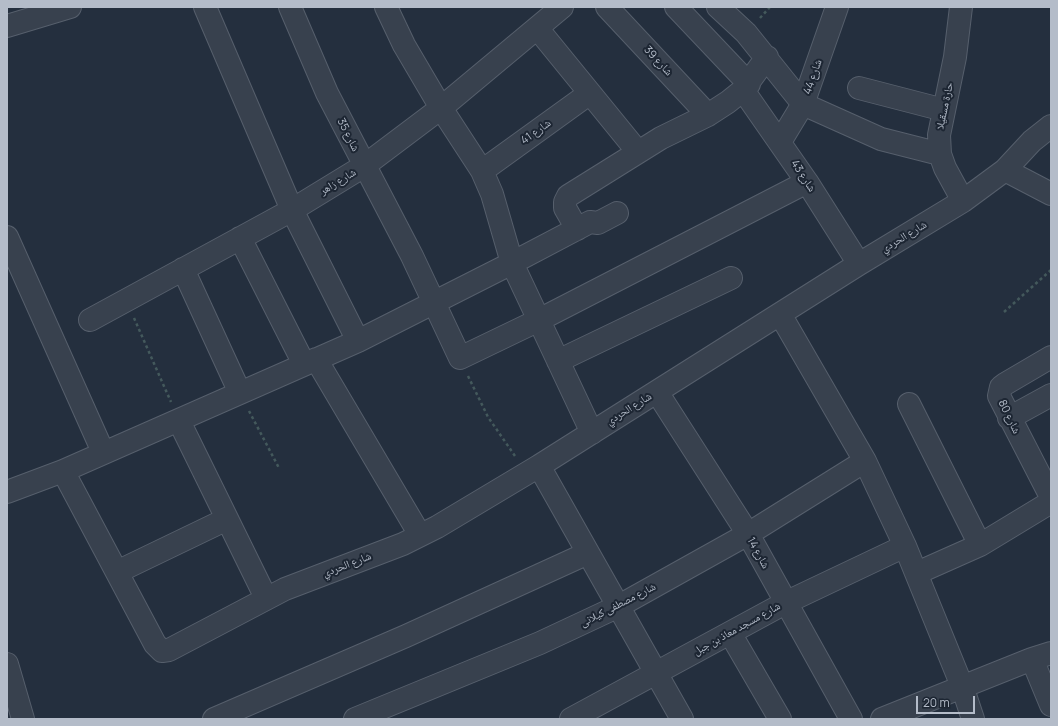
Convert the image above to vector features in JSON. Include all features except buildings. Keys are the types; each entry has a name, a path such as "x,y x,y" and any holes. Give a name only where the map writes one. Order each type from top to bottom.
{"street":[{"path":"7,26 70,7"},
{"path":"205,7 292,210 358,341"},
{"name":"شارع 35","path":"290,7 327,93 412,256 460,358"},
{"path":"386,7 404,45 441,108 482,171 492,194 512,263 592,433"},
{"name":"شارع زاهر","path":"90,320 292,210 364,166 441,108 562,7"},
{"name":"شارع 39","path":"607,7 708,115"},
{"name":"شارع 43","path":"676,7 746,87 859,264"},
{"path":"718,7 746,33 804,104 881,139 940,154"},
{"name":"شارع 44","path":"780,142 804,104 837,7"},
{"name":"حارة مسقيلا","path":"962,7 955,57 939,135 940,154 945,168 963,201"},
{"path":"537,28 638,152"},
{"path":"577,229 565,208 565,202 568,196 684,125 708,115 746,87 767,57"},
{"path":"859,88 944,110"},
{"name":"شارع 41","path":"482,171 590,93"},
{"name":"شارع الحردي","path":"117,572 155,644 162,651 169,650 180,645 266,598 420,536 592,433 859,264 963,201 1004,170 1032,141 1051,126"},
{"path":"1004,170 1051,194"},
{"path":"460,358 539,320 807,182"},
{"path":"7,492 63,471 103,452 358,341 590,222 598,223 617,213"},
{"path":"7,238 103,452"},
{"path":"240,238 310,362 420,536"},
{"path":"183,269 240,393"},
{"path":"558,361 731,278"},
{"path":"780,314 865,461 917,573 962,686 973,719"},
{"name":"شارع 80","path":"1051,357 1001,387 999,396 1051,497"},
{"name":"شارع 14","path":"657,392 748,534 785,603 851,719"},
{"path":"1009,418 1051,395"},
{"path":"909,404 980,545"},
{"path":"179,420 266,598"},
{"name":"شارع مصطفى كيلانى","path":"355,719 554,637 618,606 748,534 865,461"},
{"path":"532,470 588,553 682,719"},
{"path":"63,471 117,572 227,519"},
{"path":"917,573 980,545 1051,502"},
{"name":"شارع مسجد معاذ بن جبل","path":"571,719 785,603 905,546"},
{"path":"214,719 406,636 588,553"},
{"path":"730,633 780,719"},
{"path":"882,719 962,686 1042,656 1051,705"},
{"path":"7,664 23,719"}],"path":[{"path":"1004,312 1051,270"},
{"path":"127,300 179,420"},
{"path":"460,358 488,417 532,470"},
{"path":"240,393 279,468"}]}
